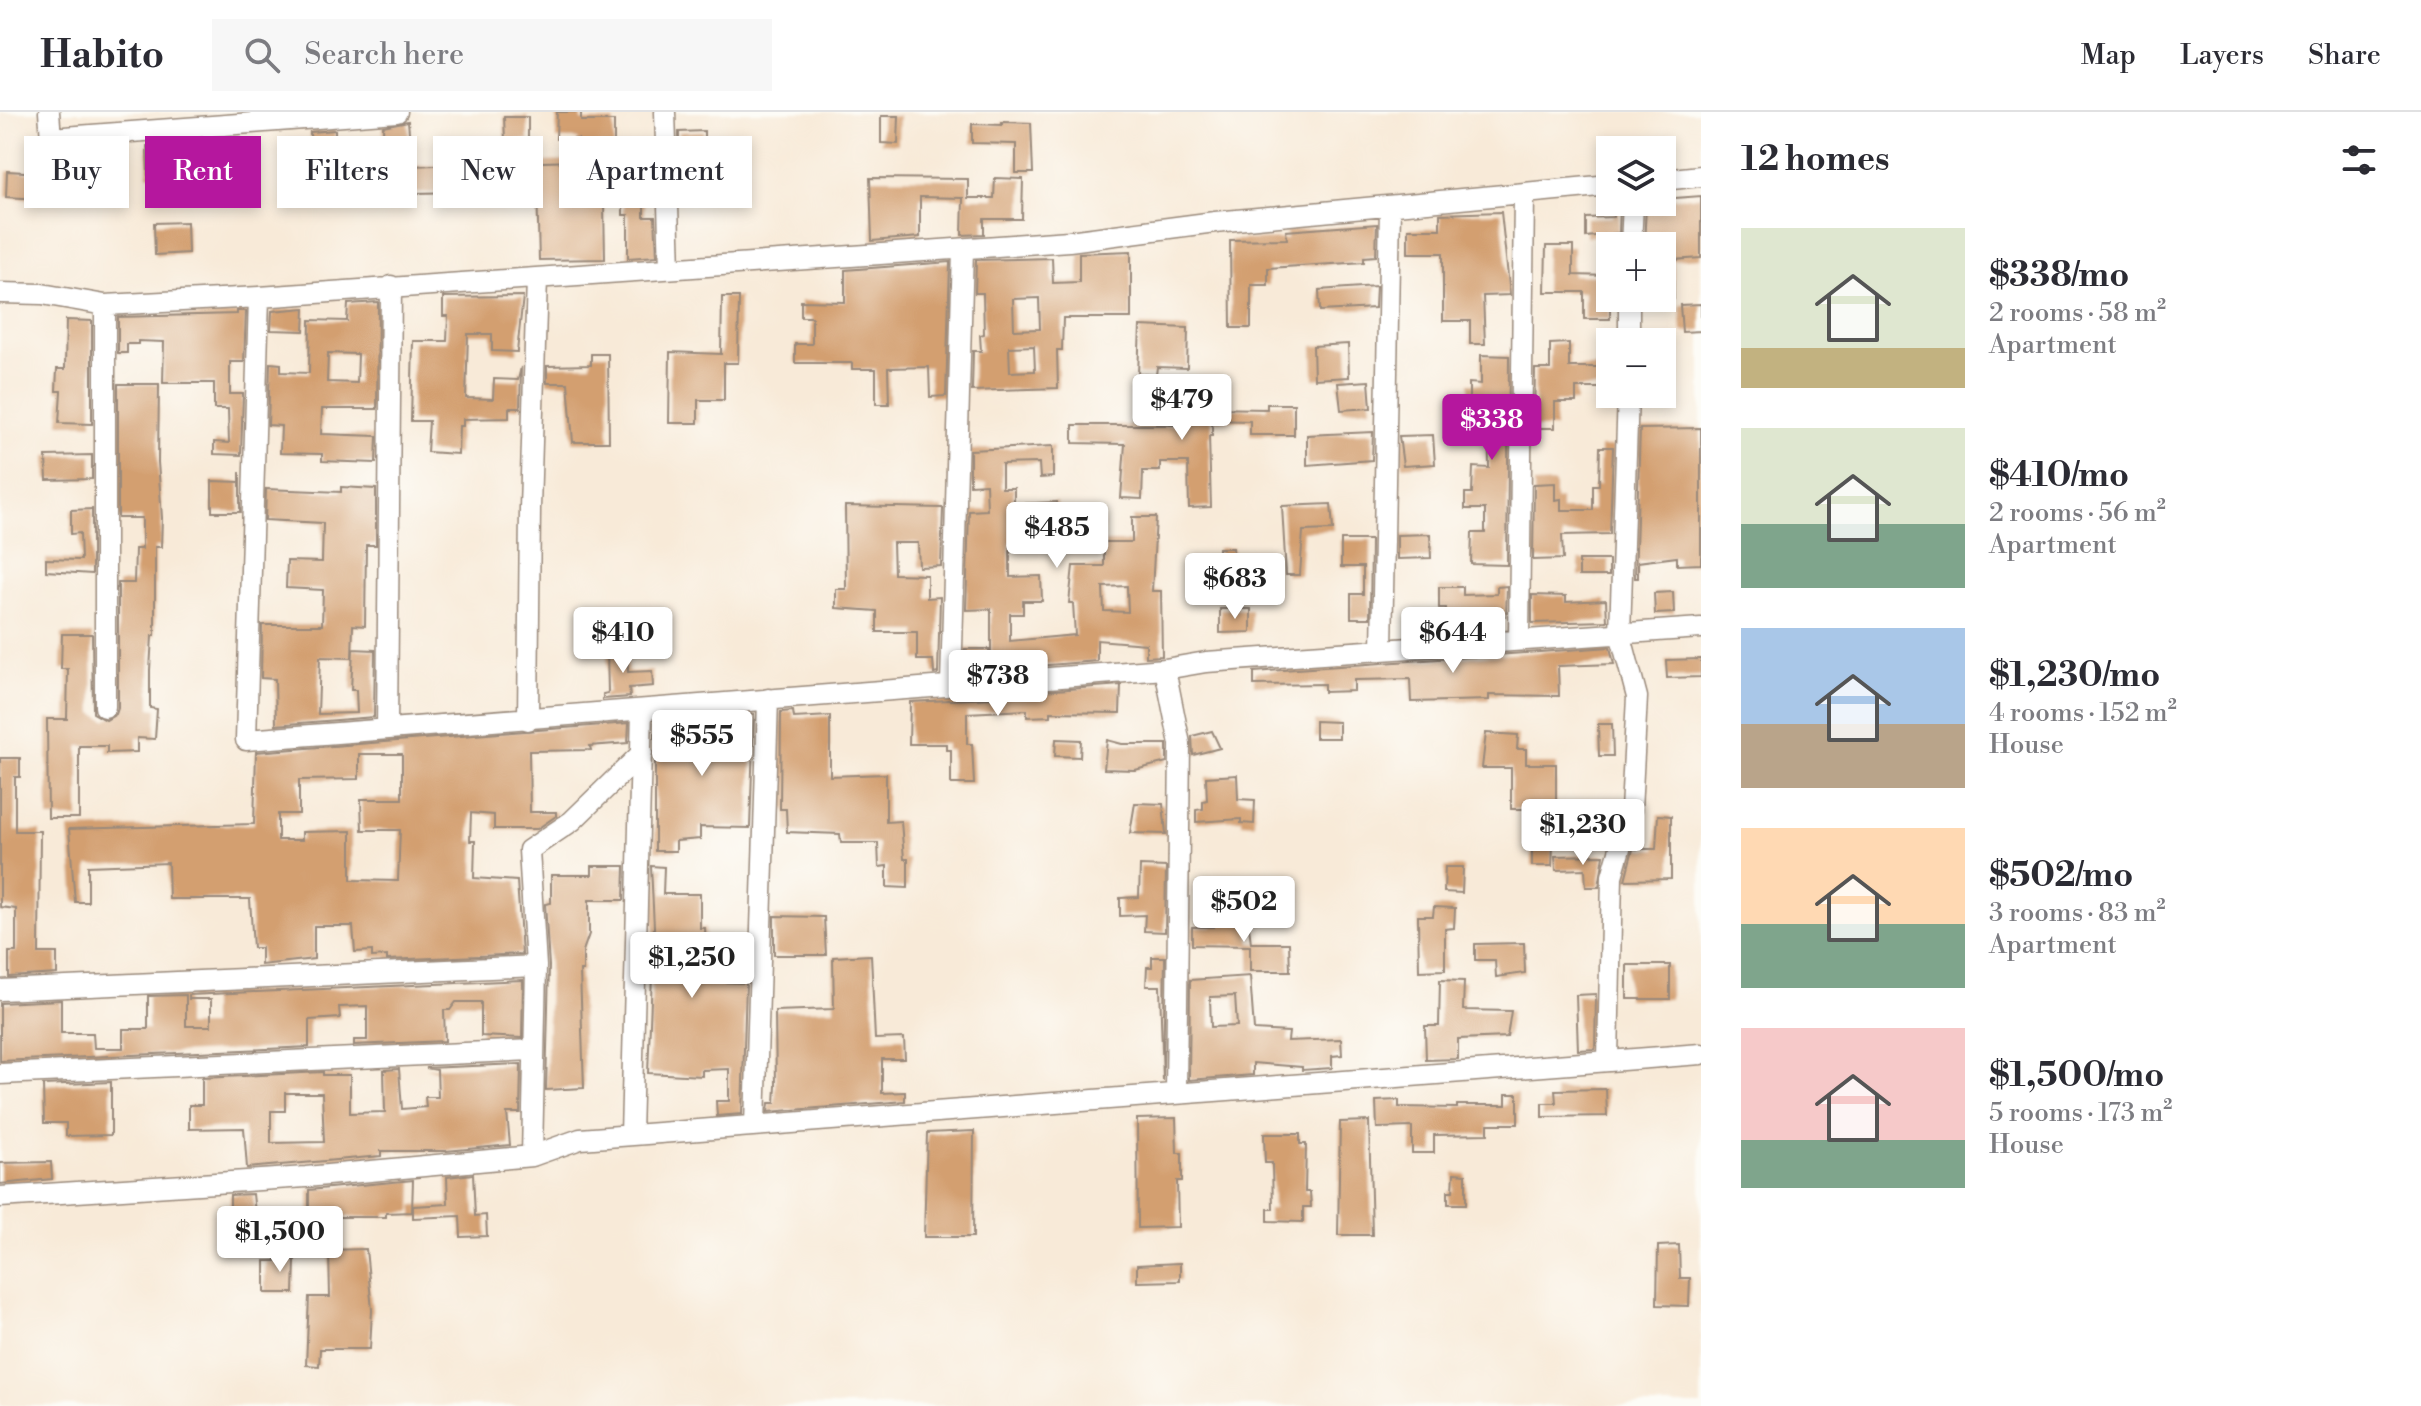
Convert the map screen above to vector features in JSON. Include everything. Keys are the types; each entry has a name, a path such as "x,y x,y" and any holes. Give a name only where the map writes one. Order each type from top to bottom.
{"street":[{"path":"49,112 51,138 397,112"},
{"path":"665,112 670,268"},
{"path":"1676,179 1701,176"},
{"path":"0,293 42,294 105,305 259,297 1069,241 1215,222 1596,186"},
{"path":"1519,640 1524,194"},
{"path":"1382,649 1390,207"},
{"path":"951,685 963,249"},
{"path":"528,720 537,278"},
{"path":"387,729 391,286"},
{"path":"259,297 246,740 1165,669 1206,662 1701,628"},
{"path":"105,305 105,707"},
{"path":"1608,1059 1612,876 1631,810 1637,697 1620,633 1628,408"},
{"path":"1165,669 1180,744 1176,1092"},
{"path":"755,1125 768,699"},
{"path":"631,1135 642,711"},
{"path":"532,1156 536,966 529,850 572,821 642,753"},
{"path":"0,990 536,966"},
{"path":"0,1074 533,1050"},
{"path":"0,1197 306,1177 532,1156 580,1139 1701,1054"}],"building":[{"path":"557,112 581,112 581,121 614,121 614,136 559,136 556,139"},
{"path":"881,116 899,116 898,144 881,143"},
{"path":"504,117 528,117 528,136 505,136"},
{"path":"408,121 409,136 383,136 383,126"},
{"path":"1002,122 1031,123 1033,173 1016,173 1016,144 972,143 972,124 1002,125"},
{"path":"335,130 335,136 310,136 310,132"},
{"path":"704,131 704,136 679,136 679,132"},
{"path":"543,162 559,162 559,208 604,208 605,259 539,260 538,208 543,208"},
{"path":"433,165 433,193 417,193 417,166"},
{"path":"7,171 24,172 24,198 6,197"},
{"path":"870,178 968,179 968,198 994,198 995,178 1023,179 1022,219 984,219 984,234 962,235 963,198 920,197 920,237 872,241"},
{"path":"1701,196 1701,258 1676,260 1676,232 1645,232 1646,216 1676,216 1676,198"},
{"path":"623,208 644,208 644,217 655,217 657,256 628,258 628,215 623,215"},
{"path":"1501,212 1510,295 1483,296 1485,344 1470,344 1470,321 1443,321 1443,253 1408,253 1408,229 1440,229 1440,214"},
{"path":"1620,216 1619,232 1596,232 1596,236 1586,237 1586,218"},
{"path":"187,222 188,253 155,255 154,223"},
{"path":"1377,224 1376,256 1364,257 1364,262 1268,268 1268,285 1251,285 1251,328 1231,328 1230,240 1287,239 1286,231"},
{"path":"1546,246 1573,246 1573,275 1596,276 1596,312 1610,312 1610,319 1584,319 1584,292 1545,292"},
{"path":"1131,251 1131,318 1063,318 1062,350 1057,350 1058,388 972,391 973,351 981,351 980,335 984,334 983,293 975,293 976,260 1052,258 1053,283 1079,282 1079,253","holes":["1039,298 1040,329 1014,330 1013,299","1034,346 1035,371 1010,372 1009,347"]},
{"path":"950,262 946,396 930,397 929,367 888,368 889,404 876,404 876,369 852,369 852,363 795,363 795,344 812,344 812,317 801,317 801,301 845,302 845,270"},
{"path":"1376,286 1375,308 1320,311 1319,290"},
{"path":"523,296 517,352 492,351 492,334 468,334 466,398 493,399 494,379 518,380 521,367 520,408 509,408 509,418 463,419 463,426 459,426 458,454 427,452 429,421 411,421 413,341 447,341 448,316 443,316 443,297"},
{"path":"722,297 739,297 738,363 724,363 724,400 698,400 698,423 669,423 670,352 721,354"},
{"path":"378,302 377,409 322,409 321,434 377,436 376,463 322,461 322,454 280,453 281,426 268,425 270,363 281,364 281,372 309,373 310,320 347,321 348,304","holes":["328,353 358,354 357,383 327,382"]},
{"path":"1701,304 1701,331 1682,332 1680,305"},
{"path":"305,308 304,331 271,330 272,311"},
{"path":"237,311 246,311 244,362 230,362 230,394 243,394 241,455 214,454 214,442 229,443 228,409 214,409 214,383 163,383 164,342 138,341 138,344 127,344 127,353 118,353 118,317 237,314"},
{"path":"66,320 92,321 92,424 59,423 61,391 56,391 57,369 65,369"},
{"path":"1140,326 1188,328 1187,368 1157,367 1156,375 1138,374"},
{"path":"1569,343 1569,367 1596,367 1596,388 1576,388 1576,402 1555,402 1555,428 1534,428 1535,369 1550,369 1550,344"},
{"path":"1348,344 1349,377 1314,379 1313,346"},
{"path":"591,354 608,354 609,442 573,442 568,383 547,383 547,366 591,365"},
{"path":"1481,355 1509,356 1507,565 1471,564 1472,533 1485,533 1485,509 1465,509 1465,493 1472,493 1473,467 1489,468 1488,414 1469,414 1469,383 1481,384"},
{"path":"1369,381 1371,408 1341,410 1338,383"},
{"path":"118,384 159,384 158,462 162,518 161,547 155,547 155,636 152,636 150,670 150,708 157,709 155,739 137,738 137,752 107,753 107,746 79,746 79,818 48,818 47,719 67,719 68,669 61,669 62,634 92,634 93,713 106,720 116,714 118,708 118,583 134,583 135,549 142,549 142,518 118,518"},
{"path":"1174,395 1207,395 1207,408 1267,409 1267,404 1294,404 1294,435 1250,435 1250,421 1212,420 1212,436 1209,436 1211,507 1189,508 1188,462 1160,462 1160,471 1143,471 1142,499 1121,498 1125,444 1073,443 1073,425 1174,425"},
{"path":"1701,428 1701,564 1677,565 1677,557 1638,562 1638,578 1635,578 1640,429"},
{"path":"1373,432 1372,460 1307,465 1307,435"},
{"path":"1433,435 1435,464 1403,466 1399,436"},
{"path":"1053,446 1053,477 1040,478 1039,463 1002,464 1002,488 1014,488 1014,504 1057,502 1058,520 1103,518 1104,539 1010,543 1010,577 1041,576 1042,601 1023,601 1023,614 1010,614 1010,641 1075,635 1073,603 1069,603 1073,566 1104,566 1104,542 1132,542 1132,517 1156,517 1152,591 1161,591 1162,656 1146,657 1146,644 1097,640 1097,661 1024,667 1023,659 991,660 991,609 966,610 969,511 987,510 986,484 970,485 970,450","holes":["1127,586 1128,612 1104,611 1103,587"]},
{"path":"1600,447 1613,447 1610,534 1562,535 1563,559 1533,560 1534,484 1555,483 1555,500 1561,499 1561,510 1593,510 1593,485 1599,485"},
{"path":"92,455 92,479 47,480 46,456"},
{"path":"212,481 240,482 240,512 212,512"},
{"path":"341,487 376,489 376,545 366,545 365,626 353,625 352,658 320,657 318,714 357,713 356,690 351,690 353,649 375,650 374,717 276,725 275,679 261,678 262,625 322,625 323,590 286,588 287,561 322,562 323,523 265,520 266,489 341,492"},
{"path":"1331,504 1333,530 1303,531 1300,575 1286,575 1282,506"},
{"path":"845,506 943,508 941,566 919,567 918,543 893,543 894,574 927,575 927,598 940,597 938,673 934,674 933,660 917,660 917,632 877,632 877,611 836,608 836,589 846,589"},
{"path":"92,509 92,574 46,571 46,559 81,560 80,533 71,534 71,510"},
{"path":"1430,534 1431,558 1397,559 1397,535"},
{"path":"1341,540 1371,540 1370,618 1351,618 1351,594 1363,594 1363,567 1341,567"},
{"path":"1218,548 1233,548 1233,571 1218,571"},
{"path":"1579,560 1609,560 1609,576 1579,576"},
{"path":"1507,586 1506,616 1463,616 1464,631 1446,632 1446,608 1439,608 1439,587 1463,587 1463,595 1497,594 1497,587"},
{"path":"1673,592 1674,613 1655,614 1654,593"},
{"path":"1532,595 1566,596 1566,602 1606,600 1607,621 1532,623"},
{"path":"1220,609 1251,609 1251,632 1220,633"},
{"path":"627,647 628,672 652,671 653,686 629,688 630,697 603,699 603,694 608,693 607,648"},
{"path":"1610,647 1614,664 1558,666 1559,696 1489,695 1489,700 1411,702 1410,679 1354,680 1354,691 1324,692 1324,684 1254,685 1254,672"},
{"path":"965,649 989,649 989,670 964,671"},
{"path":"1701,659 1701,677 1667,678 1666,660"},
{"path":"1121,685 1120,713 1051,712 1051,716 1027,717 1027,710 967,713 967,744 972,744 974,784 951,784 951,750 946,750 946,744 909,744 910,702 991,698 991,695"},
{"path":"793,711 794,718 830,716 830,776 886,774 886,822 901,821 904,859 908,859 908,888 887,887 887,866 879,867 878,843 841,843 840,834 787,832 786,809 780,809 781,712"},
{"path":"754,714 750,828 700,827 700,839 676,841 676,851 655,851 655,721 704,718 704,725 734,723 734,715"},
{"path":"1315,721 1339,722 1339,738 1315,738"},
{"path":"629,723 628,743 590,746 591,750 529,751 530,812 556,812 556,816 537,829 494,829 494,815 471,813 470,841 475,841 474,878 517,881 522,954 387,960 387,956 372,957 372,951 355,952 353,926 314,926 314,959 261,965 261,948 253,948 250,899 169,899 168,863 88,866 88,902 75,902 69,829 254,824 256,752","holes":["359,754 402,754 402,799 361,799 362,830 400,830 398,881 351,880 351,831 302,832 302,840 278,840 278,814 299,814 299,780 359,779"]},
{"path":"1598,724 1612,724 1613,756 1599,756"},
{"path":"1212,731 1220,748 1193,755 1192,736"},
{"path":"1486,733 1518,735 1517,749 1526,749 1526,764 1556,764 1556,809 1511,809 1511,768 1482,768"},
{"path":"1056,739 1081,740 1080,757 1055,756"},
{"path":"1107,740 1122,744 1167,744 1167,762 1135,770 1104,769"},
{"path":"0,758 20,758 20,777 15,777 15,831 40,831 39,953 57,953 57,974 9,977 9,952 16,952 16,909 0,907"},
{"path":"1237,775 1238,799 1255,800 1254,824 1241,823 1241,819 1196,822 1196,810 1203,809 1203,801 1207,800 1206,777"},
{"path":"1135,803 1163,804 1166,834 1130,833"},
{"path":"1658,815 1671,816 1671,879 1625,880 1633,849 1656,849"},
{"path":"1532,842 1553,843 1552,866 1532,866"},
{"path":"1604,855 1599,887 1586,887 1585,869 1556,870 1555,856"},
{"path":"592,866 625,866 624,900 589,900 589,934 583,951 583,971 580,971 584,1088 546,1090 549,966 545,904 551,903 551,875 592,875"},
{"path":"651,866 664,867 663,894 700,894 700,928 705,928 706,947 701,947 702,981 746,983 742,1114 717,1116 716,1101 729,1101 729,1069 702,1070 702,1076 648,1073 654,927"},
{"path":"1140,866 1166,867 1165,932 1144,931 1145,915 1120,916 1120,898 1139,897"},
{"path":"1445,867 1463,867 1462,893 1444,892"},
{"path":"1434,907 1455,908 1454,928 1445,929 1445,970 1419,971 1418,916 1433,916"},
{"path":"774,916 824,917 826,955 774,955"},
{"path":"1248,918 1251,943 1289,943 1290,971 1250,971 1250,946 1192,945 1192,927 1213,927 1213,919"},
{"path":"1524,943 1525,973 1496,977 1495,960 1475,960 1475,944"},
{"path":"871,955 875,1039 904,1038 905,1059 882,1059 882,1093 905,1092 905,1101 768,1112 769,1103 775,1103 775,1011 834,1009 833,957"},
{"path":"1152,957 1165,957 1163,1081 1160,986 1146,986 1147,967 1152,967"},
{"path":"1627,965 1670,965 1670,999 1627,999"},
{"path":"1250,976 1254,1030 1289,1032 1288,1041 1341,1039 1342,1055 1332,1056 1332,1068 1302,1070 1302,1067 1253,1063 1253,1075 1189,1080 1190,980","holes":["1235,996 1237,1026 1211,1027 1210,997"]},
{"path":"523,980 522,1038 481,1036 481,1002 456,1002 450,1010 444,1010 445,1041 354,1045 354,1040 367,1040 367,1006 339,1007 340,1018 309,1020 309,1047 0,1061 0,1003 61,1000 61,1033 93,1033 94,1048 123,1048 123,1029 148,1029 148,996 186,995 186,1026 211,1026 211,999 189,999 189,995"},
{"path":"1440,980 1464,981 1463,1010 1511,1011 1507,1037 1458,1039 1458,1059 1426,1060 1425,1026 1439,1026"},
{"path":"1596,994 1595,1049 1578,1050 1576,995"},
{"path":"521,1064 520,1113 507,1113 510,1145 446,1151 381,1151 381,1156 247,1168 244,1128 189,1129 189,1105 202,1105 202,1078 323,1072 323,1075 350,1075 350,1113 385,1112 384,1070 399,1069 402,1109 426,1107 425,1097 438,1097 437,1070 426,1068","holes":["285,1093 322,1093 324,1142 271,1143 271,1111 285,1111"]},
{"path":"111,1082 111,1135 66,1136 66,1123 44,1123 43,1085"},
{"path":"1606,1089 1607,1116 1542,1117 1542,1103 1556,1103 1555,1090"},
{"path":"1506,1094 1518,1094 1518,1124 1488,1124 1488,1134 1434,1135 1434,1153 1412,1153 1412,1127 1377,1128 1376,1101 1399,1100 1399,1107 1457,1108 1457,1105 1506,1105"},
{"path":"1176,1118 1177,1153 1182,1153 1182,1181 1177,1181 1178,1227 1138,1228 1137,1119"},
{"path":"1369,1121 1372,1235 1338,1235 1340,1122"},
{"path":"974,1131 973,1237 924,1237 927,1133"},
{"path":"1264,1134 1300,1134 1300,1144 1306,1144 1305,1192 1310,1192 1311,1207 1303,1207 1303,1222 1268,1221 1268,1209 1273,1209 1272,1163 1265,1163"},
{"path":"51,1162 52,1179 0,1184 0,1163"},
{"path":"1454,1173 1466,1174 1466,1204 1448,1204 1448,1191 1453,1191"},
{"path":"473,1174 475,1216 486,1215 487,1236 461,1237 460,1216 413,1218 413,1206 448,1204 447,1177"},
{"path":"413,1180 412,1212 386,1213 386,1217 339,1217 339,1236 327,1236 327,1218 309,1218 309,1190"},
{"path":"253,1194 257,1232 230,1232 230,1195"},
{"path":"1679,1245 1680,1278 1690,1278 1689,1306 1657,1305 1658,1246"},
{"path":"366,1249 372,1310 370,1349 320,1349 319,1366 306,1365 309,1297 330,1297 329,1250"},
{"path":"288,1251 289,1259 295,1260 294,1293 265,1293 265,1261 276,1261 276,1252"},
{"path":"1180,1263 1180,1281 1137,1282 1137,1265"}]}
